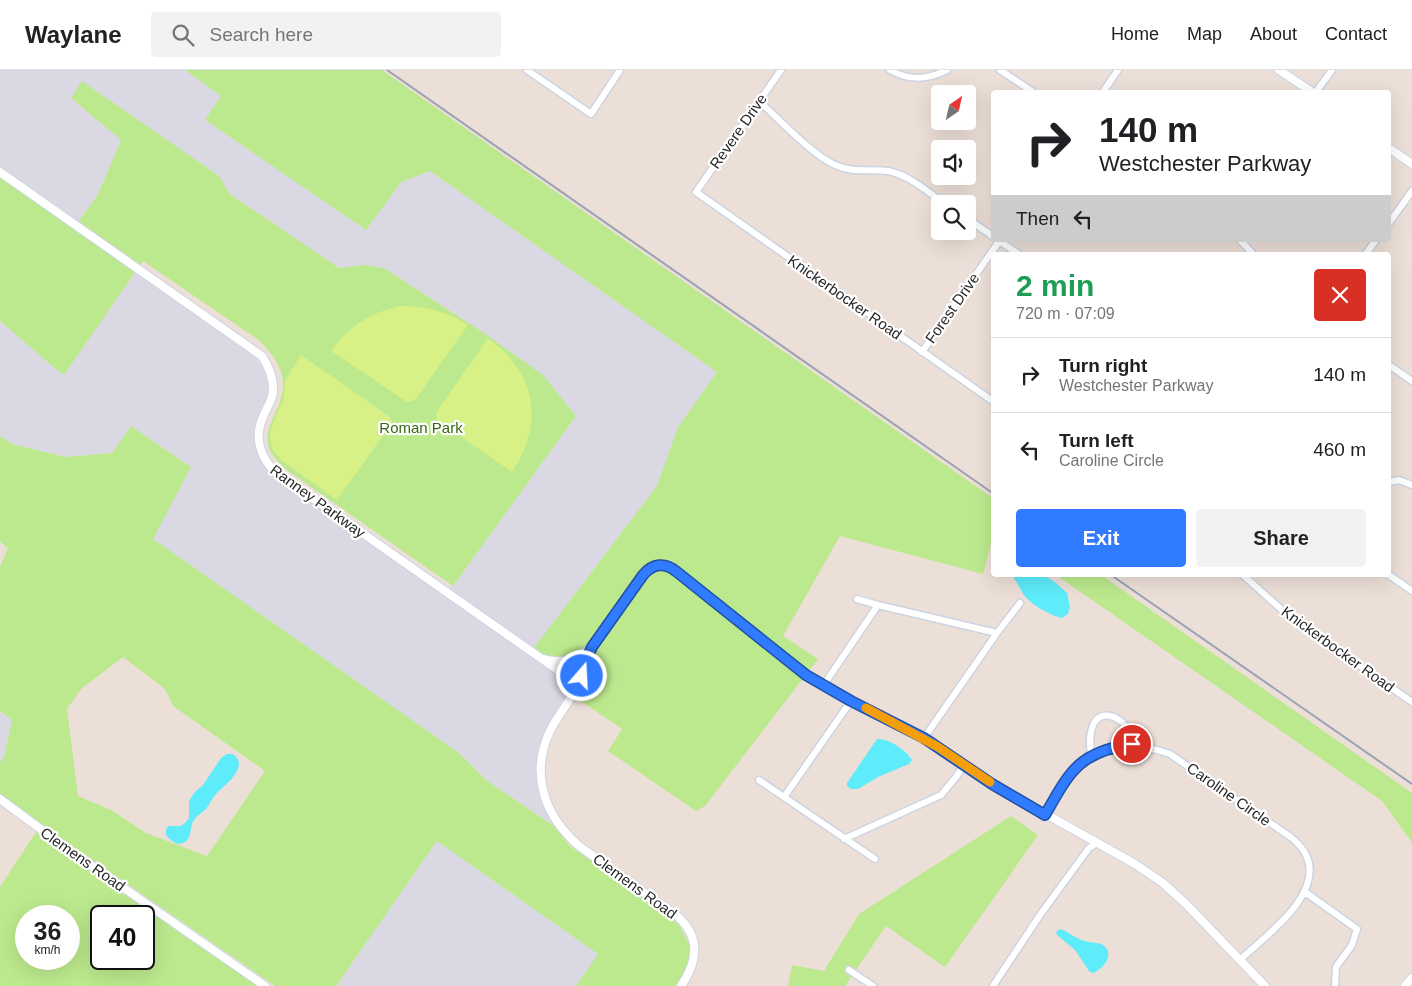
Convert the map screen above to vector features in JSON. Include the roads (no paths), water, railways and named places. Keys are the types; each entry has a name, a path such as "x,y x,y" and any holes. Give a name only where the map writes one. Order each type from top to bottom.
{"street":[{"path":"527,70 591,114 620,70"},
{"name":"Revere Drive","path":"696,192 780,70"},
{"path":"890,70 901,76 918,79 935,76 947,70"},
{"path":"1000,70 1030,90"},
{"path":"1104,90 1118,70"},
{"path":"1279,70 1309,90"},
{"path":"1317,90 1332,70"},
{"path":"759,101 820,157 850,170 889,171 904,176 932,195"},
{"path":"1391,149 1412,164"},
{"name":"Ranney Parkway","path":"0,172 262,356 272,375 273,393 259,426 259,445 262,455 274,471 579,685"},
{"path":"1391,220 1412,191"},
{"name":"Knickerbocker Road","path":"696,192 991,400"},
{"path":"976,224 991,234"},
{"name":"Forest Drive","path":"922,352 996,242"},
{"path":"1002,242 1016,252"},
{"path":"1242,242 1251,252"},
{"path":"1391,366 1412,381"},
{"path":"1391,482 1399,480 1412,485"},
{"path":"540,658 551,661 571,660 582,655 592,647 647,571 655,566 664,565 673,569 806,675 823,686 924,738 992,784 1097,843 1163,883 1186,904 1265,986"},
{"path":"1391,576 1412,591"},
{"name":"Knickerbocker Road","path":"1245,577 1291,618 1412,702"},
{"path":"857,599 997,633"},
{"path":"924,738 1020,603"},
{"path":"823,686 878,605"},
{"name":"Clemens Road","path":"592,647 579,685 550,731 544,745 541,761 542,789 547,806 556,823 566,835 685,923 692,936 695,956 693,966 681,986"},
{"path":"784,797 851,701"},
{"path":"1091,755 1092,727 1101,716 1113,715 1118,718 1130,732 1132,744"},
{"name":"Caroline Circle","path":"1045,815 1070,773 1091,755 1102,750 1132,744 1151,747 1170,754 1292,838 1305,853 1309,866 1305,892 1296,907 1240,960"},
{"path":"844,839 941,795 964,765"},
{"path":"759,780 875,860"},
{"name":"Clemens Road","path":"0,799 69,850 265,986"},
{"path":"993,986 1040,915 1089,848 1097,843"},
{"path":"1305,892 1357,929 1352,945 1336,967 1334,986"},
{"path":"849,970 873,986"},
{"path":"1406,986 1412,978"}],"water":[{"path":"1013,577 1047,577 1067,593 1070,607 1068,614 1062,618 1045,612 1034,605 1022,592"},
{"path":"877,739 887,740 897,745 912,760 909,764 878,777 858,789 851,789 847,786 847,783"},
{"path":"227,754 233,754 237,758 239,763 236,773 215,795 206,809 195,818 188,839 181,844 174,842 166,835 168,826 181,826 186,822 189,818 189,801 194,793 203,785 221,758"},
{"path":"1060,929 1082,940 1101,944 1105,947 1108,955 1105,964 1093,973 1089,971 1075,950 1057,935 1056,932"}],"railway":[{"path":"387,70 991,492"},
{"path":"1114,577 1412,784"}],"park label":[{"name":"Roman Park","path":"421,427"}]}
